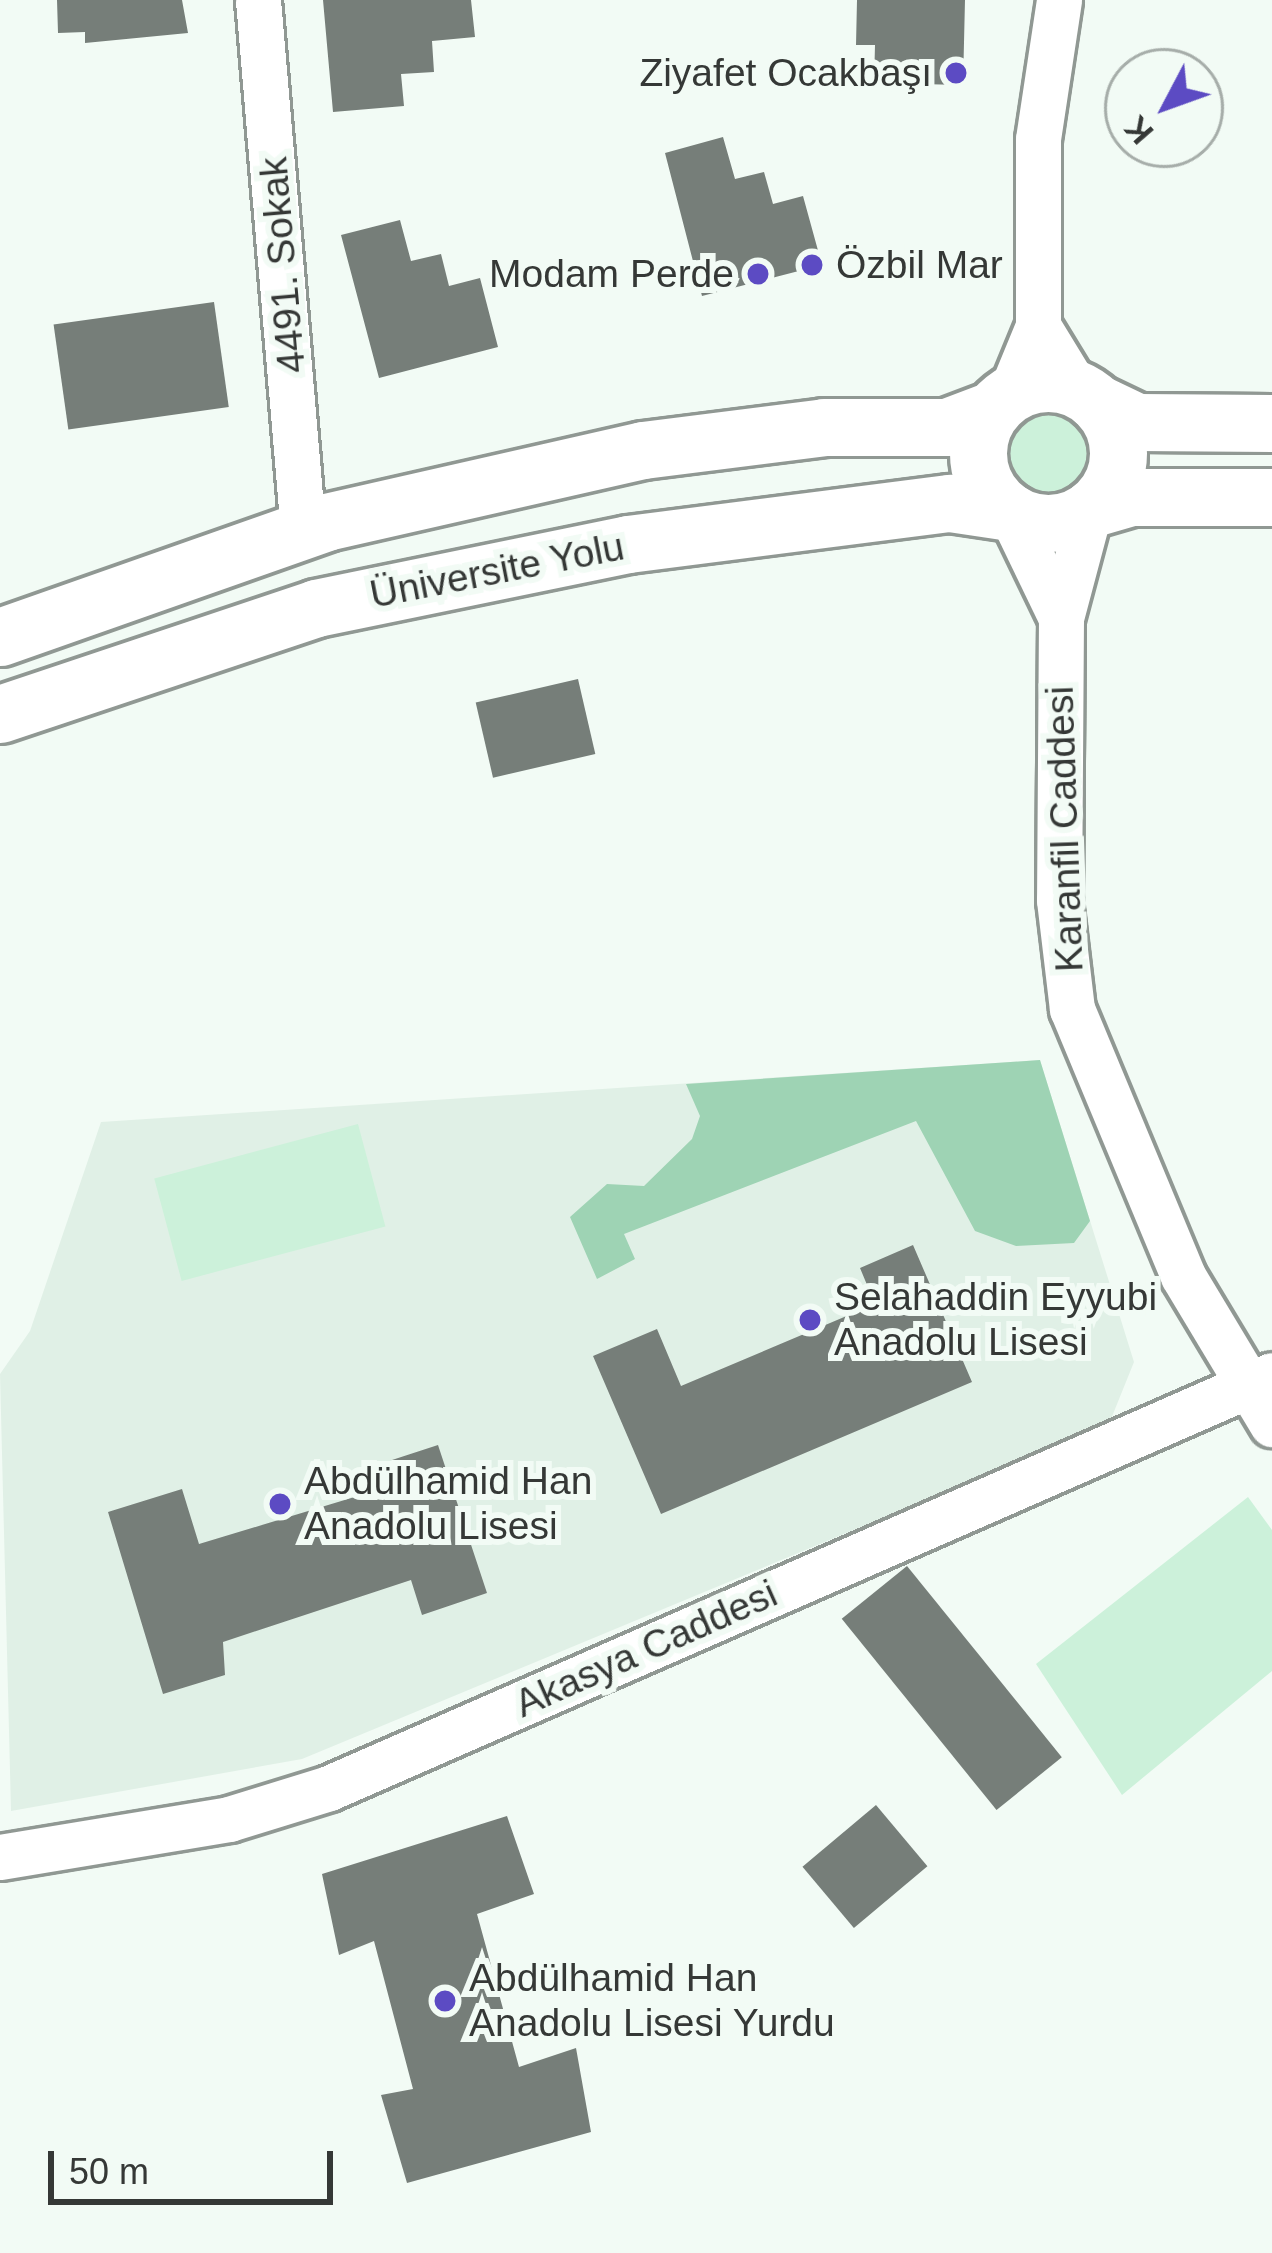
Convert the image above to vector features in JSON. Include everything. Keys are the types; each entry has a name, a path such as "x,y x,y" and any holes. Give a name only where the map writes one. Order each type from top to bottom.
{"main road":[{"path":"0,637 302,531 644,450 824,427 947,427 1001,402 1087,396 1138,422 1272,423"},
{"path":"1087,396 1117,467 1090,509"},
{"path":"1001,402 981,477 1010,512 1053,524 1131,497 1272,497"},
{"name":"Üniversite Yolu","path":"0,714 316,608 628,544 950,503 1010,512"}],"street":[{"name":"4491. Sokak","path":"258,0 302,531"},
{"path":"1001,402 1039,326 1039,139 1059,0"},
{"path":"1039,326 1087,396"},
{"path":"1061,618 1090,509"},
{"path":"1010,512 1061,618"},
{"name":"Karanfil Caddesi","path":"1061,618 1059,900 1072,1009 1183,1276 1260,1380 1272,1424"},
{"name":"Akasya Caddesi","path":"0,1857 229,1819 329,1788 1260,1380"}],"shaded area":[{"path":"1040,1060 1134,1362 1109,1424 302,1759 11,1811 0,1374 30,1331 101,1122"}],"green space":[{"path":"1038,404 1058,404 1084,418 1095,435 1095,473 1084,490 1058,504 1038,504 1020,496 1006,482 998,464 998,444 1006,426 1020,412"},
{"path":"1040,1060 1090,1221 1074,1243 1016,1246 975,1231 916,1121 624,1234 635,1259 597,1279 570,1217 607,1184 644,1186 692,1139 700,1116 686,1084"},
{"path":"358,1124 385,1226 182,1281 154,1179"},
{"path":"1248,1497 1272,1530 1272,1671 1122,1795 1036,1664"}],"building":[{"path":"57,0 182,0 188,33 85,43 85,32 58,33"},
{"path":"323,0 471,0 475,37 432,41 434,72 401,74 404,106 333,112"},
{"path":"857,0 965,0 963,85 874,83 875,45 856,45"},
{"path":"723,137 735,179 764,172 773,204 803,196 822,265 702,296 665,153"},
{"path":"400,220 411,261 441,254 449,286 480,278 498,347 379,378 341,235"},
{"path":"214,302 229,407 68,430 54,325"},
{"path":"578,679 595,754 493,778 476,703"},
{"path":"913,1245 972,1382 661,1514 593,1356 657,1329 681,1386 875,1304 860,1268"},
{"path":"438,1445 487,1593 422,1615 411,1580 223,1642 225,1675 163,1694 108,1512 182,1489 199,1544 391,1486 392,1460"},
{"path":"907,1566 1062,1757 997,1810 842,1619"},
{"path":"876,1805 927,1866 854,1928 802,1867"},
{"name":"Abdülhamid Han Anadolu Lisesi Yurdu","path":"507,1816 534,1894 477,1914 519,2067 576,2048 591,2132 407,2183 381,2095 413,2089 374,1941 339,1955 322,1874"}],"place":[{"name":"Ziyafet Ocakbaşı","path":"956,73"},
{"name":"Özbil Mar","path":"812,265"},
{"name":"Modam Perde","path":"758,274"},
{"name":"Selahaddin Eyyubi Anadolu Lisesi","path":"810,1320"},
{"name":"Abdülhamid Han Anadolu Lisesi","path":"280,1504"},
{"name":"Abdülhamid Han Anadolu Lisesi Yurdu","path":"445,2001"}]}
